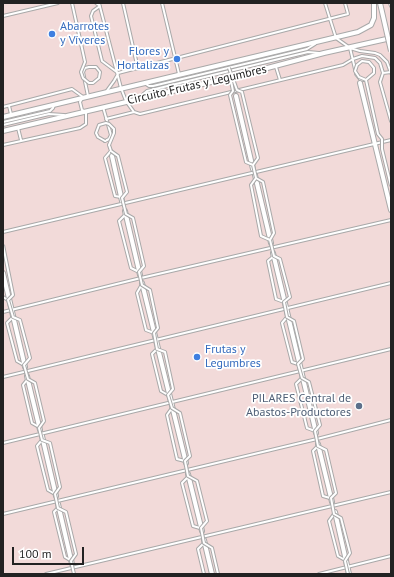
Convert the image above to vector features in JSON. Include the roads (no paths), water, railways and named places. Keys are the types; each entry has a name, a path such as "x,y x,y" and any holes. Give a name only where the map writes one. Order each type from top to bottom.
{"street":[{"path":"3,117 358,32 371,24 374,18 374,3"},
{"path":"380,3 391,51"},
{"name":"Circuito Frutas y Legumbres","path":"3,131 71,116 126,101 391,38"},
{"path":"360,83 391,210"},
{"path":"236,96 349,574"},
{"path":"112,156 212,574"},
{"path":"3,274 74,574"}],"lane":[{"path":"3,16 58,3"},
{"path":"72,3 85,62 82,74 85,81 93,83 100,78 100,72 96,67 89,67 83,72 88,96"},
{"path":"96,3 100,5 126,101 134,112"},
{"path":"123,3 138,68"},
{"path":"162,3 179,75"},
{"path":"325,3 336,38 350,48 380,55 386,62 391,72 383,73"},
{"path":"100,5 91,16 102,62 118,73 330,20 348,14 345,3"},
{"path":"145,83 149,86 153,86 307,49 315,43"},
{"path":"350,48 353,59 358,77 363,80 367,79 374,73 374,68 369,62 362,61 357,65 355,71 360,77 366,80 378,134 382,139 382,149 391,186"},
{"path":"139,98 147,91 308,52 324,53"},
{"path":"106,119 134,112 140,114 343,65 362,56 375,58 380,63 383,73 380,82 391,121"},
{"path":"276,66 280,80"},
{"path":"229,68 237,90 242,92 258,158 253,164"},
{"path":"106,92 118,73"},
{"path":"232,78 231,81 233,91 230,95 246,162 253,164"},
{"path":"3,107 72,89 83,97 80,102 82,110 86,112 86,124 80,128 3,145"},
{"path":"3,122 44,112 53,108 54,104"},
{"path":"9,106 11,115"},
{"path":"104,107 106,119 111,135 109,139 105,141 98,137 96,133 99,126 106,123 109,124 114,129 109,145 111,151 118,156 127,192 122,198"},
{"path":"3,125 49,114 71,116"},
{"path":"18,128 21,140"},
{"path":"3,232 391,140"},
{"path":"111,151 105,158 115,196 122,198"},
{"path":"253,164 256,178 251,185 261,236 270,240"},
{"path":"256,178 263,182 274,233 270,240 274,256 280,259 290,297 284,302"},
{"path":"122,198 126,214 133,218 144,266 139,272"},
{"path":"126,214 119,221 131,268 139,272"},
{"path":"3,312 141,278 391,220"},
{"path":"3,244 13,295 8,300"},
{"path":"274,256 268,261 276,300 284,302"},
{"path":"139,272 142,285 150,290 158,328 154,333"},
{"path":"3,377 391,283"},
{"path":"142,285 137,293 146,330 154,333"},
{"path":"3,297 8,300 13,317"},
{"path":"284,302 287,317 294,322 303,359 298,364"},
{"path":"13,317 20,320 30,358 24,365"},
{"path":"13,317 8,323 17,361 24,365 28,379 35,383 44,421 39,428"},
{"path":"287,317 282,323 292,362 298,364"},
{"path":"154,333 158,349"},
{"path":"158,349 165,352 173,389 168,395"},
{"path":"158,349 152,354 161,391 168,395 172,408 180,413 190,456 185,462"},
{"path":"3,443 391,349"},
{"path":"298,364 302,378 309,382 320,425 315,431"},
{"path":"302,378 296,384 307,428 315,431"},
{"path":"28,379 23,385 32,423 39,428 42,440 50,444 60,487 55,494 58,508"},
{"path":"172,408 167,415 177,459 185,462"},
{"path":"3,514 391,420"},
{"path":"315,431 318,446"},
{"path":"42,440 37,446 48,490 55,494"},
{"path":"318,446 326,450 336,493 331,498"},
{"path":"318,446 313,451 323,496 331,498"},
{"path":"185,462 188,476 197,481 207,521 201,528"},
{"path":"188,476 182,482 191,519 193,526 201,528"},
{"path":"46,574 391,492"},
{"path":"331,498 334,514 329,521 338,556 345,561 349,574"},
{"path":"58,508 66,512 76,554 71,560"},
{"path":"58,508 54,512 65,557 71,560"},
{"path":"334,514 341,518 350,553 345,561"},
{"path":"201,528 204,543 212,548 218,574"},
{"path":"204,543 198,549 204,574"},
{"path":"319,574 391,556"},
{"path":"71,560 74,574"}],"place":[{"name":"Abarrotes y Víveres","path":"52,34"},
{"name":"Flores y Hortalizas","path":"177,59"},
{"name":"Frutas y Legumbres","path":"197,357"},
{"name":"PILARES Central de Abastos-Productores","path":"359,406"}]}
